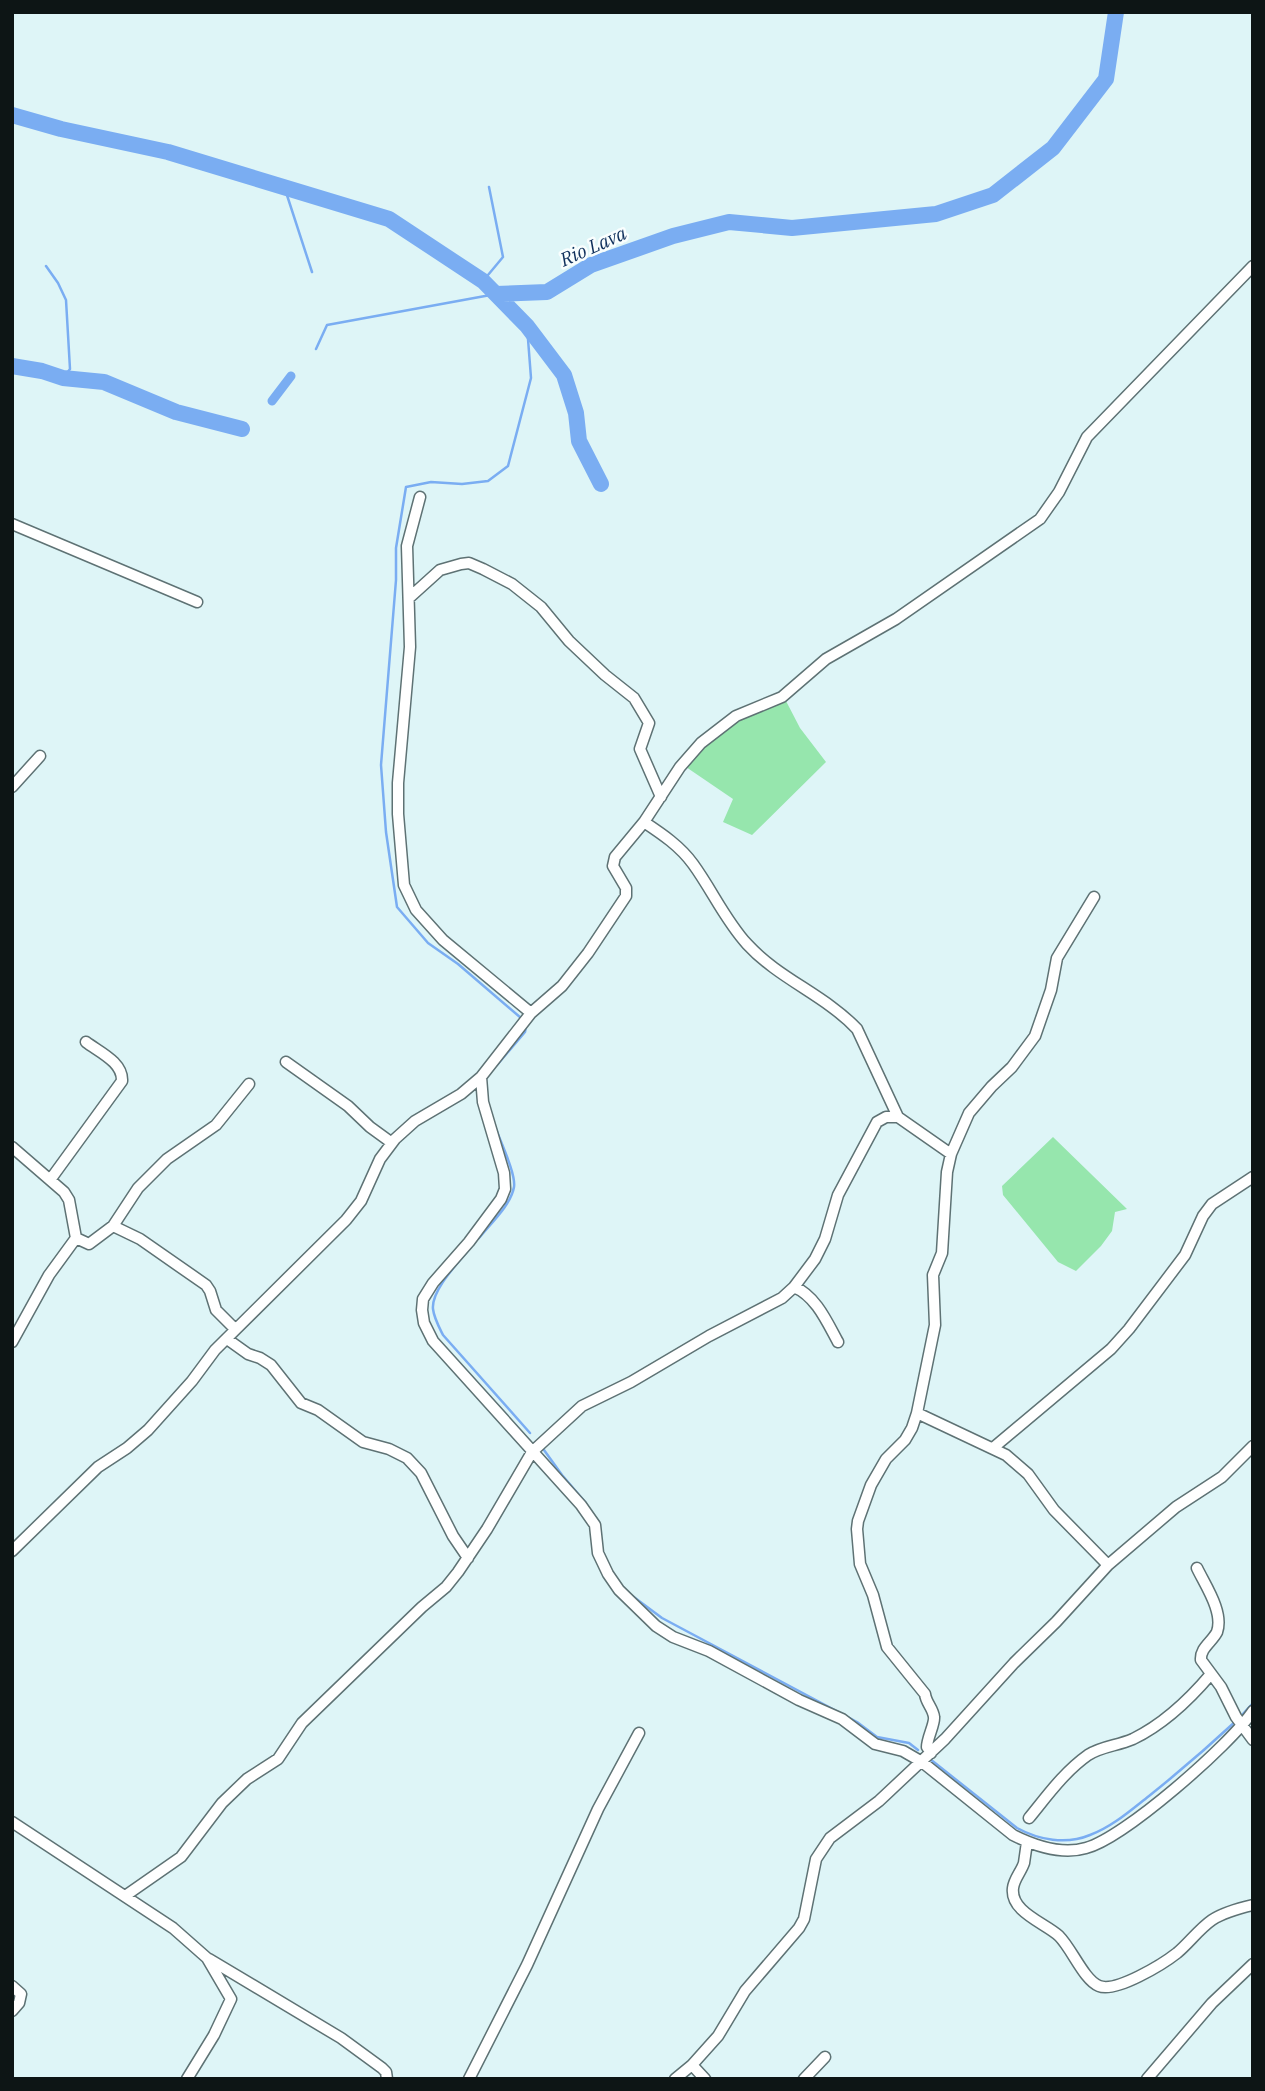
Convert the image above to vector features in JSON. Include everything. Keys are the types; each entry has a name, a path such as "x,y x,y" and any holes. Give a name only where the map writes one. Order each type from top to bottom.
{"street":[{"path":"12,1551 98,1467 148,1430 235,1329 346,1220 361,1201 375,1168 392,1143 415,1121 461,1094 481,1077 531,1013 562,986 626,896 626,888 613,866 613,861 644,822 680,767 701,743 736,716 782,697 826,659 896,619 1040,519 1059,492 1087,438 1253,266"},
{"path":"420,497 407,546 410,647 397,783 397,814 406,891 416,910 443,940 531,1013"},
{"path":"12,524 197,602"},
{"path":"409,598 440,570 469,564 498,576 529,596 569,641 634,698 648,718 649,726 640,749 661,797"},
{"path":"12,787 40,756"},
{"path":"644,822 679,848 692,863 724,915 754,951 858,1029 898,1117 951,1154"},
{"path":"931,1753 927,1747 929,1731 934,1721 933,1713 925,1700 925,1694 887,1647 858,1550 858,1521 886,1459 905,1440 917,1413 935,1325 933,1275 942,1253 947,1172 951,1154 969,1113 1012,1068 1035,1035 1051,990 1057,958 1094,897"},
{"path":"50,1180 122,1081 122,1072 118,1066 86,1042"},
{"path":"286,1062 348,1106 392,1143"},
{"path":"481,1077 483,1102 504,1173 505,1189 501,1199 423,1299 424,1323 433,1341 558,1478 595,1525 598,1553 619,1590 656,1626 673,1637 709,1651 799,1700 842,1719 875,1744 903,1751 922,1762 994,1821 1027,1842 1039,1846 1085,1849 1104,1841 1134,1821 1181,1782 1253,1711"},
{"path":"76,1238 89,1244 113,1226 138,1188 167,1159 216,1125 249,1084"},
{"path":"125,1896 181,1857 222,1803 247,1779 278,1759 302,1723 446,1587 468,1558 533,1452 582,1406 650,1372 709,1336 782,1298 794,1287 815,1259 825,1239 838,1195 877,1122 887,1117 898,1117"},
{"path":"12,1147 64,1192 69,1200 76,1238 49,1275 12,1342"},
{"path":"993,1448 1111,1349 1185,1255 1203,1216 1212,1204 1253,1177"},
{"path":"113,1226 149,1244 206,1285 216,1310 235,1329"},
{"path":"794,1287 803,1290 818,1307 838,1342"},
{"path":"227,1339 248,1354 271,1365 301,1403 318,1410 363,1442 407,1458 421,1473 453,1536 468,1558"},
{"path":"917,1413 993,1448 1028,1475 1054,1510 1108,1565"},
{"path":"675,2079 692,2065 718,2036 745,1992 804,1919 813,1869 821,1849 830,1838 879,1801 922,1762 1108,1565 1176,1507 1222,1476 1253,1446"},
{"path":"1197,1568 1216,1610 1217,1632 1200,1656 1253,1740"},
{"path":"1029,1818 1073,1767 1101,1747 1134,1738 1155,1726 1176,1711 1212,1674"},
{"path":"469,2079 527,1965 598,1810 639,1733"},
{"path":"12,1822 173,1928 207,1958 341,2038 382,2067 387,2079"},
{"path":"1027,1842 1023,1865 1013,1885 1015,1899 1032,1917 1054,1932 1072,1951 1084,1973 1103,1987 1112,1987 1176,1954 1215,1918 1253,1905"},
{"path":"207,1958 231,1999"},
{"path":"1147,2079 1212,2003 1253,1964"},
{"path":"187,2079 214,2035 231,1999 249,1982"},
{"path":"12,1986 21,1994 19,2003 12,2011"},
{"path":"804,2079 825,2057"},
{"path":"692,2065 705,2079"}],"green space":[{"path":"786,701 800,728 826,762 752,835 723,822 733,799 686,767 708,742 730,725"},
{"path":"1053,1137 1127,1209 1115,1212 1112,1231 1076,1271 1058,1262 1003,1195 1002,1186"}],"waterway":[{"name":"Rio Lava","path":"496,294 547,292 591,265 673,236 729,222 792,228 936,214 993,195 1053,148 1106,79 1116,12"},
{"name":"Rio Lava","path":"12,115 61,129 168,152 389,219 483,281 527,326 564,375 576,413 579,441 601,484"},
{"path":"284,186 312,272"},
{"path":"483,281 503,257 489,187"},
{"path":"46,266 66,300 70,369 63,378"},
{"path":"316,349 327,325 496,294"},
{"path":"521,1018 458,964 428,943 397,907 386,832 381,765 396,580 396,548 406,487 431,482 462,484 488,481 508,466 531,378 527,326"},
{"path":"12,366 63,378 104,382 176,412 242,429"},
{"path":"272,401 291,376"},
{"path":"497,1065 525,1032 526,1026"},
{"path":"479,1238 505,1207 514,1187 511,1167 496,1129"},
{"path":"470,1248 436,1293 434,1316 443,1335 530,1433"},
{"path":"544,1450 585,1502"},
{"path":"631,1595 662,1618 857,1722 877,1737 909,1743 918,1750"},
{"path":"1241,1716 1253,1703"},
{"path":"930,1759 1017,1828 1043,1838 1072,1840 1098,1832 1121,1818 1236,1721"}]}
